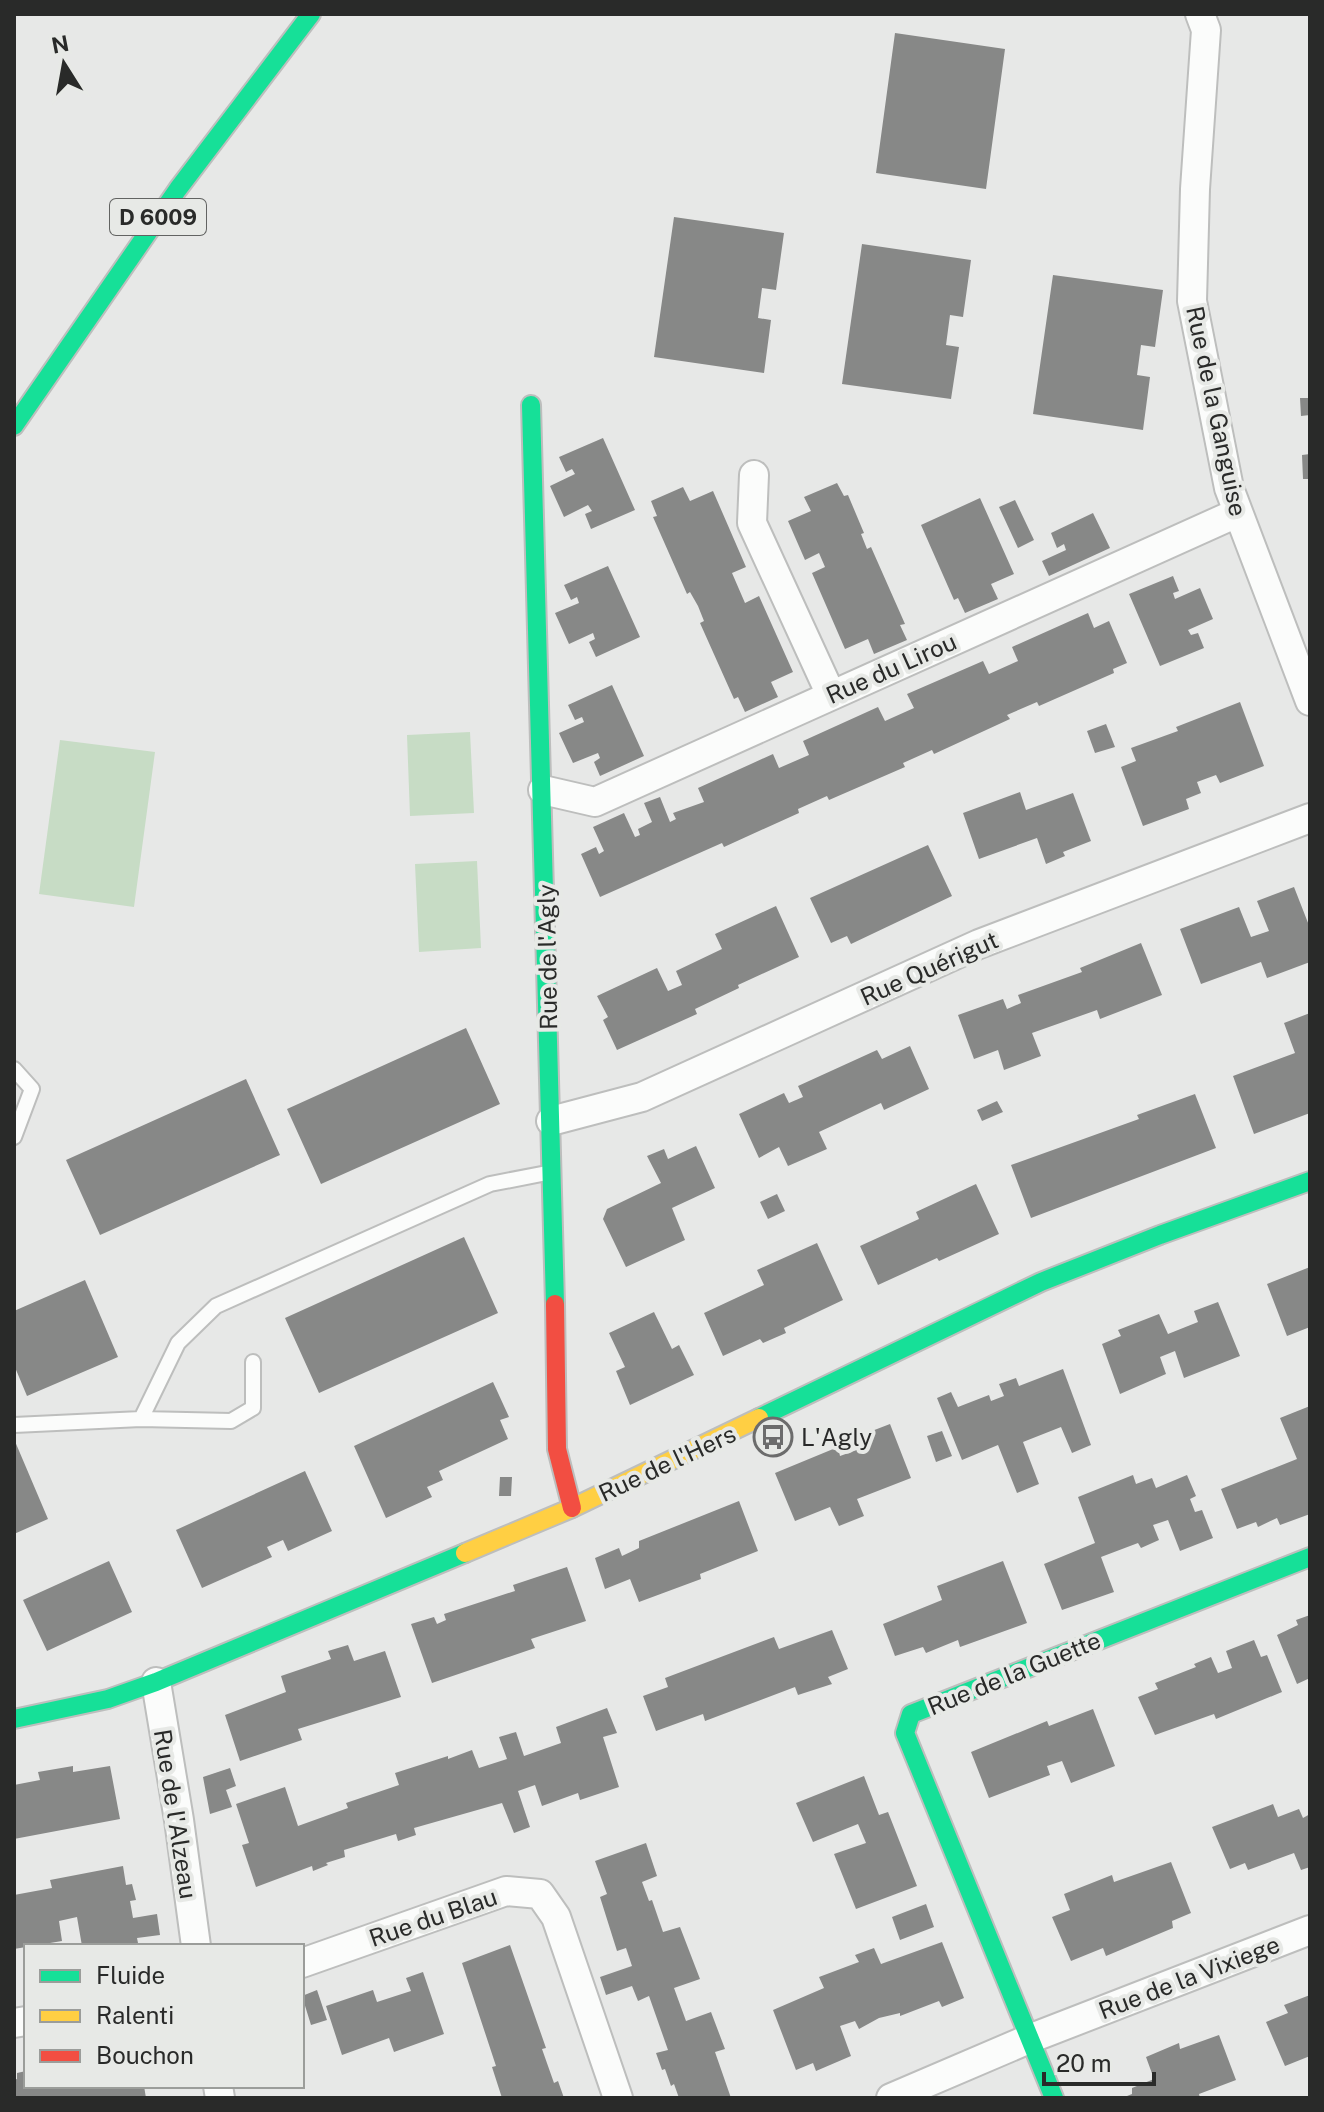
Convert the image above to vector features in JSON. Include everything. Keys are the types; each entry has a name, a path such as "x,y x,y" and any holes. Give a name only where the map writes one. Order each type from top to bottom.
{"street":[{"name":"D 6009","path":"14,426 178,189 311,14"},
{"name":"Rue de la Ganguise","path":"1200,14 1206,30 1195,189 1192,301 1229,488 1310,701"},
{"name":"Rue de l'Agly","path":"531,405 553,1172 557,1449 572,1508"},
{"path":"754,475 752,523 831,695"},
{"name":"Rue du Lirou","path":"543,790 595,802 1237,513"},
{"name":"Rue Quérigut","path":"551,1121 642,1097 979,944 1310,818"},
{"name":"Rue de l'Hers","path":"14,1719 108,1699 156,1682 572,1508 1041,1282 1310,1181"},
{"name":"Rue de la Guette","path":"1029,2039 905,1733 911,1714 1310,1557"},
{"name":"Rue de l'Alzeau","path":"156,1682 196,1944"},
{"name":"Rue du Blau","path":"304,1962 506,1891 540,1894 556,1917 618,2098"},
{"name":"Rue de la Vixiege","path":"891,2098 1029,2039 1310,1930"},
{"path":"1029,2039 1054,2098"}],"lane":[{"path":"14,1069 32,1089 14,1137"},
{"path":"141,1419 178,1343 216,1306 490,1184 553,1172"},
{"path":"14,1425 141,1419 231,1421 253,1408 253,1362"}],"green space":[{"path":"470,732 474,813 410,816 407,735"},
{"path":"60,740 155,752 134,907 39,894"},
{"path":"477,861 481,948 419,952 415,864"}],"building":[{"path":"895,33 1005,49 986,189 876,173"},
{"path":"674,217 784,233 776,290 762,288 758,318 771,320 764,373 654,357"},
{"path":"862,244 971,260 963,317 950,315 946,345 959,347 951,399 842,384"},
{"path":"1053,275 1163,290 1155,347 1141,345 1137,375 1150,377 1143,430 1033,414"},
{"path":"1300,398 1310,398 1310,415 1301,416"},
{"path":"603,438 635,510 591,529 585,514 592,511 588,505 564,517 550,486 575,474 572,469 566,472 559,457"},
{"path":"1310,454 1310,479 1303,479 1302,455"},
{"path":"837,483 844,496 848,495 864,533 861,534 867,549 871,547 905,624 900,625 907,640 874,654 868,639 845,649 812,573 825,567 819,553 805,560 788,521 811,511 804,497"},
{"path":"683,487 690,501 713,491 746,567 732,573 745,603 759,596 793,672 771,682 778,697 745,712 738,697 734,699 700,623 704,621 698,606 690,592 687,594 653,517 657,516 651,501"},
{"path":"980,498 1014,574 991,584 998,599 965,613 958,598 954,600 921,525"},
{"path":"1015,500 1034,540 1018,548 999,507"},
{"path":"1093,513 1110,548 1049,576 1042,561 1066,550 1064,544 1057,548 1051,533"},
{"path":"608,566 640,637 596,657 589,642 595,639 593,633 569,644 555,613 579,603 577,597 571,600 564,585"},
{"path":"1173,576 1179,591 1173,593 1175,599 1200,588 1213,619 1188,630 1191,635 1198,633 1204,648 1160,666 1129,594"},
{"path":"1088,613 1094,628 1109,621 1127,663 1113,669 1114,673 1039,706 1037,702 1007,715 1010,719 934,754 932,750 903,763 905,767 829,800 827,796 798,809 799,813 724,847 722,843 600,897 581,854 596,847 599,854 604,851 593,827 624,813 635,837 640,835 638,829 652,822 644,803 660,797 670,822 676,819 673,813 704,802 698,788 773,754 779,768 809,755 803,741 878,707 885,721 914,708 907,694 983,661 989,674 1018,661 1012,647"},
{"path":"612,685 644,756 600,776 594,762 600,758 598,753 573,763 559,733 584,722 582,717 575,720 568,705"},
{"path":"1240,702 1264,766 1220,783 1216,775 1197,782 1201,793 1186,799 1189,809 1143,826 1121,767 1136,761 1131,748 1178,731 1176,727"},
{"path":"1106,724 1115,747 1095,753 1087,731"},
{"path":"1020,792 1026,810 1073,793 1091,841 1063,852 1065,856 1046,864 1037,838 979,859 963,813"},
{"path":"928,845 952,896 851,944 847,936 831,943 810,898"},
{"path":"1294,887 1310,928 1310,962 1267,978 1261,962 1201,984 1180,929 1239,907 1251,937 1269,931 1257,901"},
{"path":"776,906 799,957 695,1009 697,1014 617,1050 603,1020 608,1017 597,996 657,968 668,991 682,985 676,971 722,949 715,934"},
{"path":"1141,943 1162,995 1100,1019 1097,1010 1032,1033 1041,1056 1004,1070 998,1050 974,1059 958,1015 1003,999 1007,1009 1021,1003 1018,995 1082,972 1080,968"},
{"path":"1310,1013 1310,1113 1254,1134 1233,1076 1295,1053 1284,1023"},
{"path":"466,1028 500,1104 321,1184 287,1109"},
{"path":"910,1046 929,1089 884,1110 881,1103 819,1132 827,1149 788,1166 779,1147 759,1158 739,1114 784,1093 789,1103 803,1097 798,1086 877,1050 882,1059"},
{"path":"246,1079 280,1155 100,1235 66,1160"},
{"path":"1195,1094 1216,1148 1031,1218 1011,1165 1139,1119 1137,1115"},
{"path":"997,1101 1003,1112 982,1121 977,1110"},
{"path":"696,1146 715,1188 672,1208 685,1240 626,1267 603,1219 607,1209 661,1183 647,1156 664,1149 668,1159"},
{"path":"976,1184 999,1234 878,1285 860,1246 919,1219 916,1212"},
{"path":"777,1194 785,1211 768,1219 760,1202"},
{"path":"464,1237 498,1313 319,1393 285,1318"},
{"path":"817,1243 843,1300 784,1328 786,1333 763,1343 760,1339 723,1356 704,1313 764,1285 757,1270"},
{"path":"1310,1267 1310,1327 1287,1336 1267,1284"},
{"path":"85,1280 118,1357 27,1396 14,1365 14,1311"},
{"path":"1218,1302 1240,1356 1184,1378 1175,1351 1160,1357 1166,1374 1120,1394 1102,1344 1121,1336 1118,1330 1159,1314 1168,1334 1198,1322 1194,1311"},
{"path":"654,1312 672,1349 679,1345 694,1375 630,1405 616,1371 625,1367 609,1333"},
{"path":"1063,1369 1091,1445 1072,1453 1061,1427 1023,1442 1039,1484 1017,1493 998,1445 962,1460 937,1398 951,1392 958,1407 989,1395 991,1401 1004,1396 999,1384 1016,1378 1019,1386"},
{"path":"493,1382 509,1417 500,1420 508,1439 439,1471 443,1480 427,1487 432,1497 386,1518 354,1446"},
{"path":"1310,1406 1310,1514 1280,1525 1277,1518 1258,1527 1256,1522 1237,1529 1221,1489 1297,1459 1280,1418"},
{"path":"890,1424 911,1478 857,1499 864,1516 839,1526 830,1507 795,1521 775,1473 838,1447 840,1456 868,1446 864,1434"},
{"path":"942,1431 952,1456 936,1462 927,1436"},
{"path":"14,1439 48,1519 14,1534"},
{"path":"305,1471 332,1531 288,1551 283,1540 267,1547 272,1557 202,1588 176,1530"},
{"path":"1133,1475 1136,1484 1152,1478 1156,1488 1187,1475 1196,1496 1190,1499 1195,1512 1202,1510 1213,1538 1180,1551 1168,1520 1153,1525 1159,1540 1141,1548 1138,1543 1101,1557 1114,1592 1062,1610 1044,1564 1095,1543 1078,1497"},
{"path":"500,1477 512,1477 511,1496 499,1496"},
{"path":"739,1501 758,1551 700,1574 701,1579 639,1602 630,1579 605,1589 595,1558 619,1548 622,1556 639,1548 639,1541"},
{"path":"109,1561 132,1612 47,1651 23,1600"},
{"path":"1003,1561 1027,1623 960,1647 958,1640 926,1653 923,1647 895,1656 883,1624 942,1600 937,1586"},
{"path":"567,1567 586,1621 531,1639 535,1648 432,1683 411,1624 434,1617 437,1624 446,1620 444,1614 515,1591 513,1585"},
{"path":"1310,1615 1310,1678 1297,1684 1277,1635 1298,1625 1296,1620"},
{"path":"832,1630 848,1669 828,1677 832,1684 798,1695 795,1687 705,1721 703,1714 656,1731 643,1696 668,1687 665,1678 774,1637 779,1649"},
{"path":"1254,1640 1261,1657 1267,1655 1282,1692 1216,1719 1214,1714 1155,1735 1138,1697 1158,1689 1155,1683 1196,1667 1194,1664 1211,1657 1218,1673 1232,1668 1226,1651"},
{"path":"348,1645 354,1661 385,1651 401,1697 298,1729 302,1740 240,1761 225,1715 286,1692 281,1676 331,1659 328,1651"},
{"path":"607,1708 617,1733 603,1737 619,1787 580,1800 578,1793 542,1806 535,1785 518,1791 530,1827 514,1833 502,1803 414,1828 416,1835 398,1841 396,1834 344,1850 345,1857 326,1863 328,1865 313,1871 312,1866 256,1887 242,1845 249,1843 236,1804 285,1787 298,1826 348,1808 346,1803 399,1785 395,1773 448,1756 448,1759 472,1750 479,1768 507,1759 499,1737 516,1732 524,1756 561,1743 556,1727"},
{"path":"1093,1709 1115,1766 1071,1783 1062,1761 1047,1766 1050,1775 989,1798 971,1752 1047,1721 1049,1726"},
{"path":"73,1766 73,1772 110,1766 120,1819 14,1839 14,1785 40,1780 38,1772"},
{"path":"230,1768 236,1786 226,1790 232,1807 210,1814 203,1777"},
{"path":"864,1776 879,1815 888,1812 917,1886 856,1909 834,1854 866,1843 858,1824 813,1842 796,1803"},
{"path":"1273,1804 1278,1817 1299,1809 1303,1818 1310,1814 1310,1867 1301,1870 1294,1853 1248,1870 1245,1863 1230,1869 1212,1827"},
{"path":"646,1843 657,1876 642,1882 649,1901 652,1900 663,1932 680,1927 700,1979 674,1988 686,2021 711,2012 725,2049 715,2052 731,2098 679,2098 656,2053 668,2050 649,1996 638,2001 632,1986 606,1995 600,1977 632,1966 626,1948 617,1951 600,1897 607,1894 595,1861"},
{"path":"1171,1862 1191,1913 1172,1921 1173,1928 1106,1956 1103,1948 1071,1961 1052,1917 1070,1910 1064,1894 1112,1875 1114,1882"},
{"path":"123,1866 126,1885 132,1884 136,1900 130,1901 133,1918 157,1914 160,1935 137,1938 138,1943 133,1944 82,1944 77,1917 59,1921 62,1941 24,1944 24,1947 14,1949 14,1895 52,1888 50,1880"},
{"path":"926,1904 934,1927 900,1940 892,1917"},
{"path":"942,1942 964,1998 942,2007 939,2001 900,2016 900,2013 879,2018 859,2029 855,2021 840,2026 851,2056 816,2071 813,2063 796,2070 773,2010 824,1988 819,1977 859,1962 855,1955 874,1948 881,1964"},
{"path":"510,1945 546,2048 542,2049 554,2083 558,2081 564,2098 502,2098 492,2067 496,2066 462,1963"},
{"path":"423,1972 444,2034 394,2052 389,2038 342,2055 326,2006 373,1990 377,2002 411,1991 406,1978"},
{"path":"317,1990 327,2020 311,2025 304,1995"},
{"path":"1310,1995 1310,2056 1285,2066 1266,2022 1288,2013 1284,2005"},
{"path":"1219,2035 1236,2080 1199,2094 1200,2098 1122,2098 1132,2094 1132,2088 1154,2079 1146,2057 1179,2043 1180,2049"},
{"path":"24,2071 24,2088 144,2088 146,2098 14,2098 17,2073"}],"traffic: fast":[{"path":"14,426 178,189 311,14"},
{"path":"531,405 555,1304"},
{"path":"759,1418 1041,1282 1310,1181"},
{"path":"14,1719 108,1699 156,1682 465,1553"},
{"path":"1054,2098 905,1733 911,1714 1310,1557"}],"traffic: slow":[{"path":"465,1553 572,1508 759,1418"}],"traffic: jam":[{"path":"555,1304 557,1449 572,1508"}],"place":[{"name":"L'Agly","path":"773,1437"}]}
